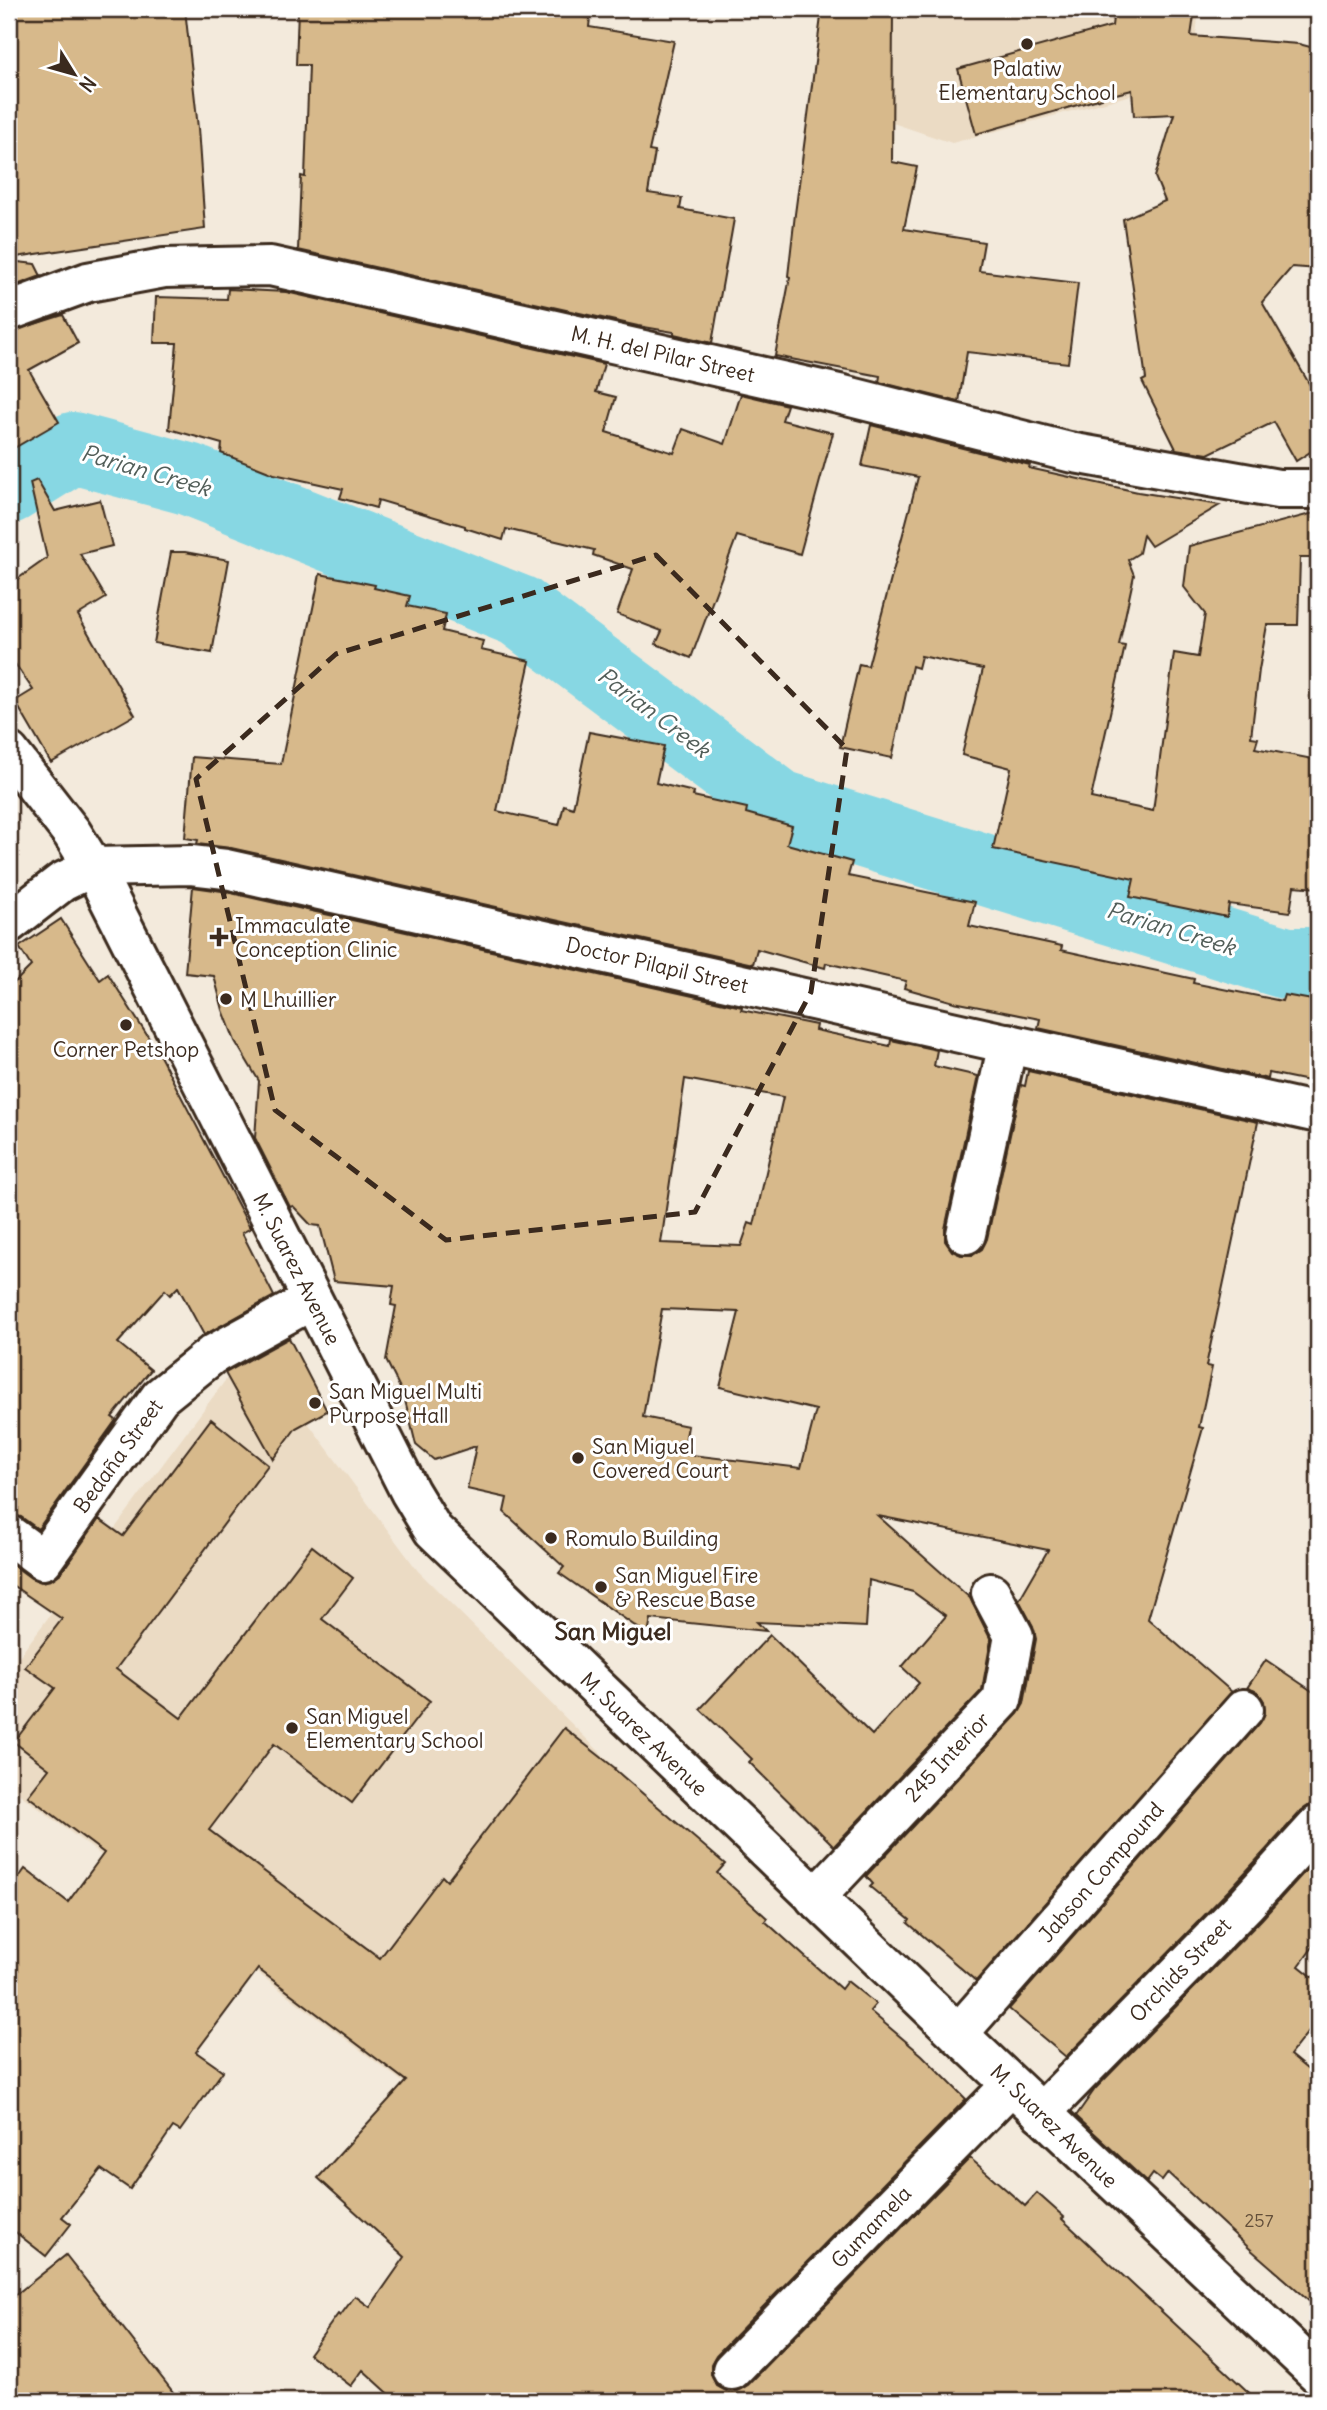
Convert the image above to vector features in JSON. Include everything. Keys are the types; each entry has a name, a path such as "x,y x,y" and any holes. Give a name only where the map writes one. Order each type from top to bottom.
{"street":[{"name":"M. H. del Pilar Street","path":"9,311 88,282 151,271 270,266 839,394 1069,452 1278,489 1318,489"},
{"name":"M. Suarez Avenue","path":"9,752 72,833 93,867 410,1492 433,1530 1011,2085 1318,2374"},
{"name":"Doctor Pilapil Street","path":"9,923 62,882 93,867 191,865 226,869 1318,1113"},
{"path":"966,1234 1008,1043"},
{"name":"Bedaña Street","path":"9,1535 43,1560 160,1397 212,1355 312,1300"},
{"name":"245 Interior","path":"815,1898 1002,1700 1014,1636 991,1593"},
{"name":"Jabson Compound","path":"958,2034 1244,1709"},
{"name":"Orchids Street","path":"1041,2113 1318,1825"},
{"name":"Gumamela","path":"732,2370 1011,2085"}],"highlighted area":[{"path":"656,555 847,749 811,992 695,1212 446,1240 275,1110 196,779 336,654"}],"shaded area":[{"name":"Palatiw Elementary School","path":"846,9 1199,9 1191,79 952,143 884,120"},
{"name":"San Miguel Elementary School","path":"251,1346 418,1571 638,1790 412,2089 9,1786 9,1670"}],"building":[{"path":"31,9 185,9 198,128 205,229 9,258 9,14"},
{"path":"298,9 549,9 548,13 590,18 589,27 674,41 649,151 655,152 648,193 682,198 680,209 734,219 712,343 674,332 298,250 301,176 305,177 309,65 296,65"},
{"path":"822,9 893,9 892,162 917,167 904,229 984,242 979,271 1078,283 1068,363 967,352 959,402 879,382 880,376 775,356 790,277 795,214"},
{"path":"1114,9 1195,9 1191,36 1299,44 1318,49 1318,82 1311,112 1318,115 1318,269 1292,267 1262,302 1318,399 1318,447 1296,461 1274,422 1208,454 1176,449 1142,381 1146,379 1123,219 1165,201 1155,177 1174,114 1134,116 1132,90 1102,94 1102,98 976,134 958,69 1112,26"},
{"path":"9,261 35,264 41,276 9,288"},
{"path":"228,289 286,292 604,364 596,392 616,397 606,432 674,453 683,429 725,444 741,394 787,405 782,420 833,433 800,554 737,536 691,658 656,644 662,631 617,614 633,569 593,555 594,550 506,529 503,540 378,500 376,508 340,498 343,489 274,474 221,453 222,444 169,429 177,343 154,343 156,297 227,299"},
{"path":"63,315 78,343 29,370 59,422 9,451 9,332"},
{"path":"871,425 1030,465 1029,468 1138,492 1220,505 1151,546 1143,535 1139,553 1128,560 1134,575 1119,645 1125,646 1091,798 1153,811 1174,653 1198,657 1205,614 1184,587 1189,546 1318,512 1318,548 1313,549 1313,558 1300,558 1298,625 1267,625 1251,737 1258,738 1255,748 1318,760 1318,888 1294,886 1290,912 1229,904 1227,917 1130,897 1134,879 993,849 1011,768 962,755 983,669 921,656 918,668 912,666 892,758 840,747 859,664 868,666 918,477 862,466"},
{"path":"37,480 55,511 100,500 112,546 80,554 106,598 78,615 135,715 51,763 15,701 33,690 9,655 9,585 47,558 30,483"},
{"path":"171,552 229,560 212,653 154,643"},
{"path":"320,574 375,585 374,588 410,596 407,606 446,614 442,631 483,641 481,650 530,661 497,811 559,825 564,805 573,808 589,732 664,746 656,783 694,792 693,796 747,808 746,813 792,826 787,844 852,862 848,876 975,902 969,926 1062,946 1061,950 1194,979 1193,983 1282,1001 1284,995 1318,1001 1318,1083 1269,1073 1268,1079 1038,1028 1040,1019 954,1002 904,988 906,981 826,963 825,968 757,949 753,964 231,848 197,844 198,840 185,838 192,757 281,764"},
{"path":"193,887 222,891 742,1007 741,1010 816,1025 815,1030 890,1046 891,1040 937,1050 934,1066 978,1076 945,1229 945,1241 952,1251 961,1255 973,1255 982,1249 987,1239 1021,1085 1025,1086 1028,1071 1258,1122 1206,1366 1212,1367 1199,1427 1203,1428 1148,1619 1232,1692 976,1981 870,1887 873,1884 866,1876 1018,1714 1024,1704 1036,1639 1033,1626 1019,1600 1048,1550 878,1516 970,1598 991,1640 982,1690 834,1846 749,1762 752,1759 700,1709 770,1635 872,1735 919,1683 902,1667 946,1616 913,1592 869,1580 866,1627 757,1622 766,1631 651,1619 648,1635 559,1573 564,1567 504,1512 507,1498 467,1489 476,1446 434,1460 416,1445 404,1396 386,1360 396,1306 391,1305 394,1286 334,1281 320,1226 311,1225 293,1206 290,1207 255,1138 259,1081 235,1041 214,976 185,973","holes":["685,1079 783,1097 754,1225 749,1223 741,1246 661,1243","662,1309 739,1312 720,1387 816,1410 801,1468 683,1454 688,1426 643,1417"]},
{"path":"61,919 100,980 108,974 159,1054 250,1228 250,1224 251,1228 242,1233 274,1296 204,1335 178,1287 170,1295 165,1290 118,1343 151,1370 112,1417 116,1420 38,1529 21,1517 9,1514 9,988 31,966 19,947"},
{"path":"289,1338 327,1411 296,1428 273,1459 225,1373"},
{"path":"211,1419 268,1465 116,1669 181,1718 312,1546 353,1578 322,1619 430,1701 352,1803 274,1744 209,1830 380,1958 442,1876 447,1881 564,1728 615,1768 725,1864 717,1873 767,1918 765,1921 841,1989 847,1981 876,2004 870,2011 922,2055 966,2099 716,2355 711,2364 711,2375 717,2386 726,2391 737,2391 748,2385 970,2158 1025,2206 1037,2193 1258,2401 397,2401 363,2370 351,2386 309,2354 338,2314 340,2316 355,2296 370,2307 405,2257 318,2178 406,2081 258,1969 196,2052 223,2071 180,2131 173,2127 130,2189 101,2169 62,2217 71,2224 46,2256 9,2227 9,1891 25,1869 68,1902 104,1853 28,1796 49,1769 14,1742 55,1688 25,1667 62,1619 9,1583 9,1562 31,1578 41,1582 51,1580 61,1573 99,1519 123,1536"},
{"path":"1266,1660 1318,1695 1318,1804 1311,1804 1302,1810 1230,1889 1066,2057 1009,2009 1260,1723 1265,1713 1264,1701 1258,1692 1247,1688"},
{"path":"1318,1857 1318,1940 1299,1966 1318,1981 1318,2019 1290,2055 1318,2078 1318,2308 1168,2173 1162,2181 1153,2174 1147,2182 1076,2116 1095,2089 1262,1919"},
{"path":"66,2255 180,2401 9,2401 9,2300"}],"waterway":[{"name":"Parian Creek","path":"9,488 73,448 188,479 519,611 780,806 1286,963 1318,963"}],"place":[{"name":"Palatiw Elementary School","path":"1027,44"},
{"name":"Immaculate Conception Clinic","path":"219,937"},
{"name":"M Lhuillier","path":"226,999"},
{"name":"Corner Petshop","path":"126,1025"},
{"name":"San Miguel Multi Purpose Hall","path":"315,1403"},
{"name":"San Miguel Covered Court","path":"578,1458"},
{"name":"Romulo Building","path":"551,1538"},
{"name":"San Miguel Fire & Rescue Base","path":"601,1587"},
{"name":"San Miguel Elementary School","path":"292,1728"}],"district":[{"name":"San Miguel","path":"613,1631"}]}
